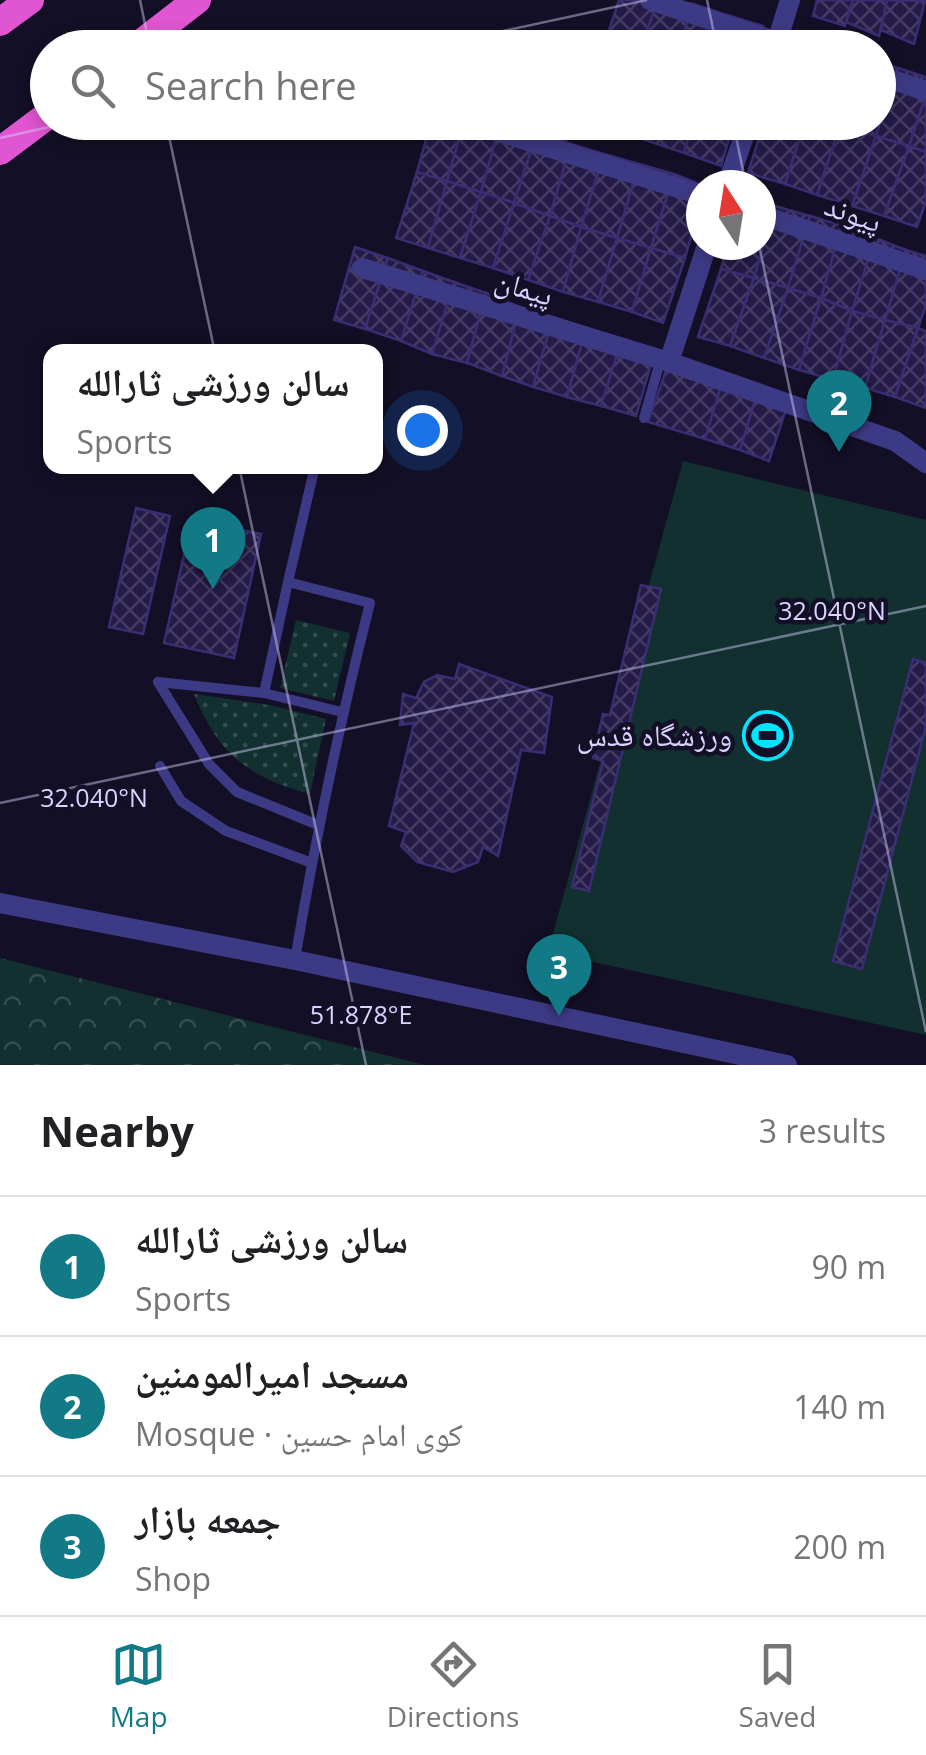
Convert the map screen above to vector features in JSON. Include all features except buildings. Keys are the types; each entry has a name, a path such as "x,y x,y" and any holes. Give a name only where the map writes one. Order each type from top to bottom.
{"highway":[{"path":"0,22 30,0"},
{"path":"158,30 197,0"},
{"path":"0,151 30,128"}],"street":[{"path":"650,0 739,30"},
{"path":"785,30 790,0"},
{"path":"896,81 926,91"},
{"path":"525,140 686,190"},
{"path":"733,170 743,140"},
{"name":"پیوند","path":"776,220 926,270"},
{"path":"664,362 702,260"},
{"name":"پیمان","path":"362,268 664,362 895,441 926,463"},
{"path":"0,904 296,960 787,1065"}],"lane":[{"path":"644,418 664,362"},
{"path":"264,694 313,474"},
{"path":"288,582 370,603 318,825 296,960"},
{"path":"318,825 237,792 208,764 158,682 264,694 342,712"},
{"path":"160,766 181,801 226,831 312,863"}],"green space":[{"name":"ورزشگاه قدس","path":"683,461 926,520 926,1035 548,952"},
{"path":"296,620 350,633 334,701 280,688"},
{"path":"194,694 270,705 326,719 310,794 269,780 238,760 213,732"},
{"path":"0,958 425,1065 0,1065"}],"place":[{"name":"مسجد امیرالمومنین","path":"839,452"},
{"name":"سالن ورزشی ثارالله","path":"213,589"},
{"name":"ورزشگاه قدس","path":"767,736"},
{"name":"جمعه بازار","path":"559,1016"}]}
